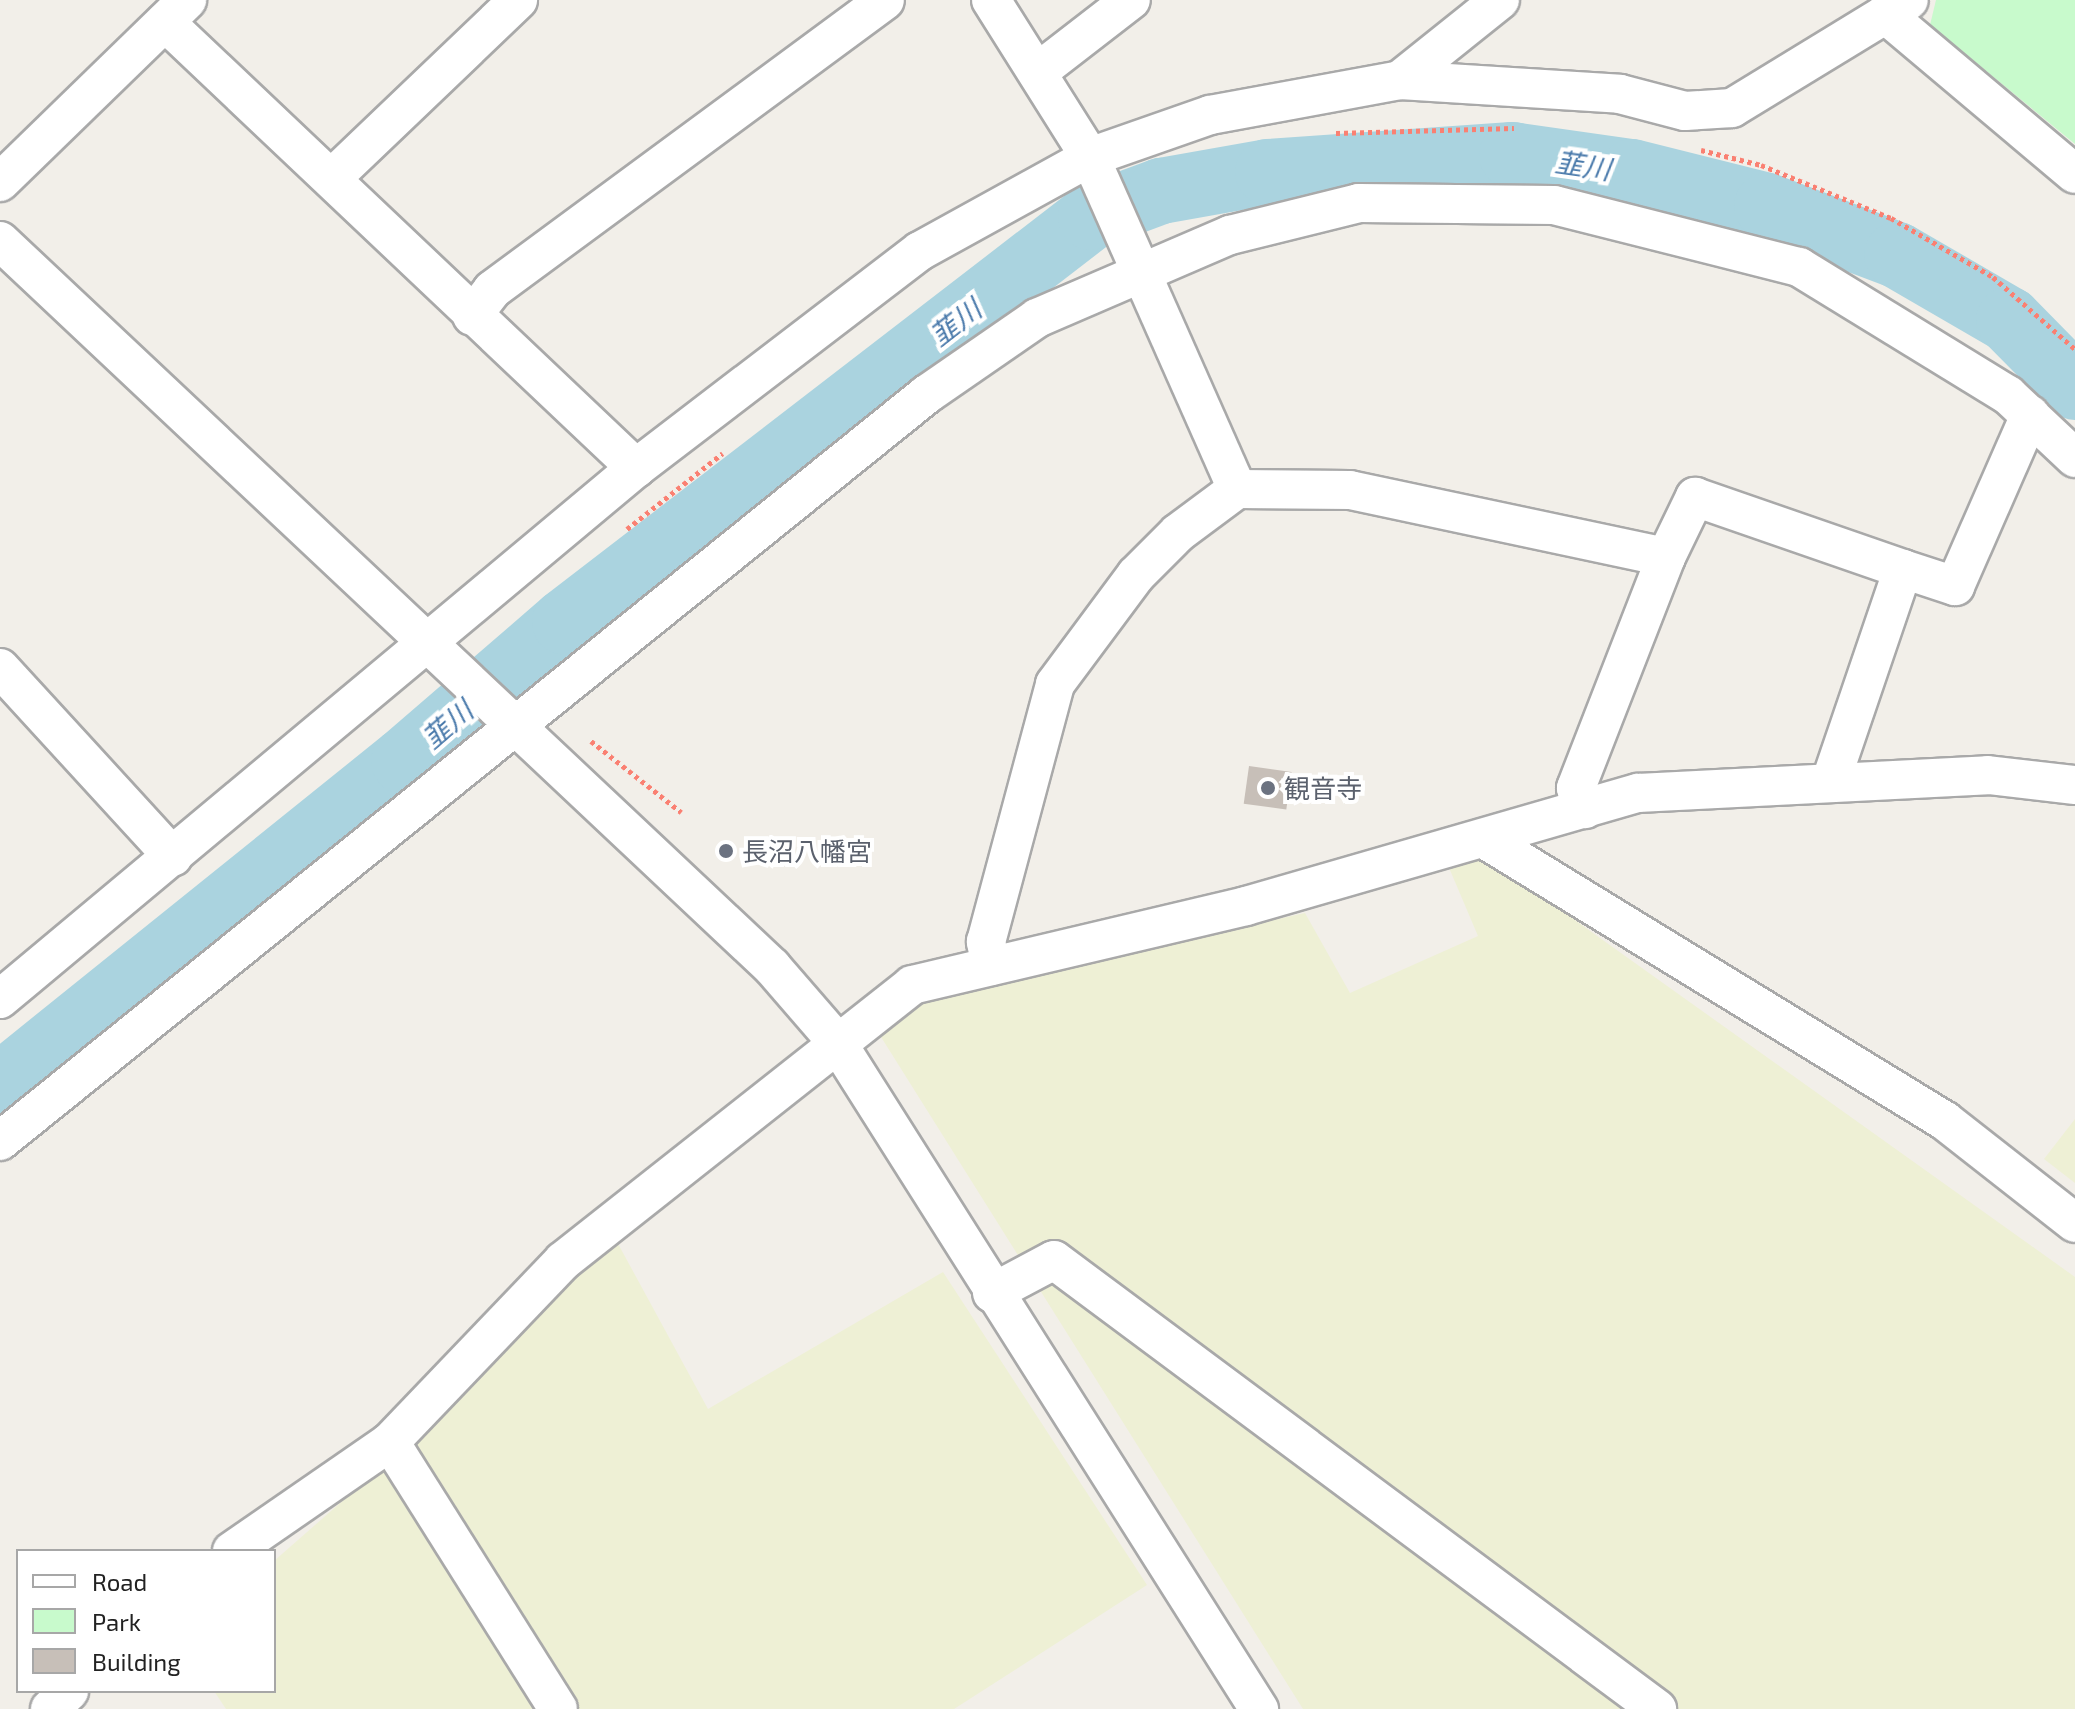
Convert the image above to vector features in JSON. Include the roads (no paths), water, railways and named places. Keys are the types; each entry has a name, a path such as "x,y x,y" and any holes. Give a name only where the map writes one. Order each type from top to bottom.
{"street":[{"path":"333,177 518,0"},
{"path":"472,316 492,290 885,0"},
{"path":"991,0 1039,71 1094,166 1136,267 1237,489"},
{"path":"1039,71 1131,0"},
{"path":"1400,80 1500,0"},
{"path":"0,999 173,857 439,653 636,468 920,251 1094,166 1210,115 1400,80 1620,94 1685,111 1732,108 1897,7 2075,174"},
{"path":"0,182 176,11 333,177 472,316 636,468"},
{"path":"0,1141 927,394 1037,318 1136,267 1230,235 1359,203 1554,205 1799,267 2008,395 2075,458"},
{"path":"0,241 439,653 524,717 772,967 836,1041 992,1293 1259,1709"},
{"path":"1585,809 1576,788 1666,557 1695,497 1955,586 2030,415"},
{"path":"991,966 986,942 1055,684 1136,575 1178,533 1237,489 1350,490 1666,557"},
{"path":"1831,780 1903,569"},
{"path":"2,676 173,857"},
{"path":"235,1549 390,1442 563,1261 836,1041 912,985 1486,840 1638,793 1831,780 1988,775 2075,785"},
{"path":"1486,840 1945,1121 2075,1223"},
{"path":"992,1293 1054,1260 1657,1709"},
{"path":"390,1442 558,1709"},
{"path":"50,1709 67,1693"}],"waterway":[{"name":"韮川","path":"0,1086 404,761 565,622 1091,217 1161,191 1268,172 1512,155 1632,172 1767,206 1897,255 2009,320 2075,387"}],"place":[{"name":"観音寺","path":"1268,788"},
{"name":"長沼八幡宮","path":"726,851"}]}
